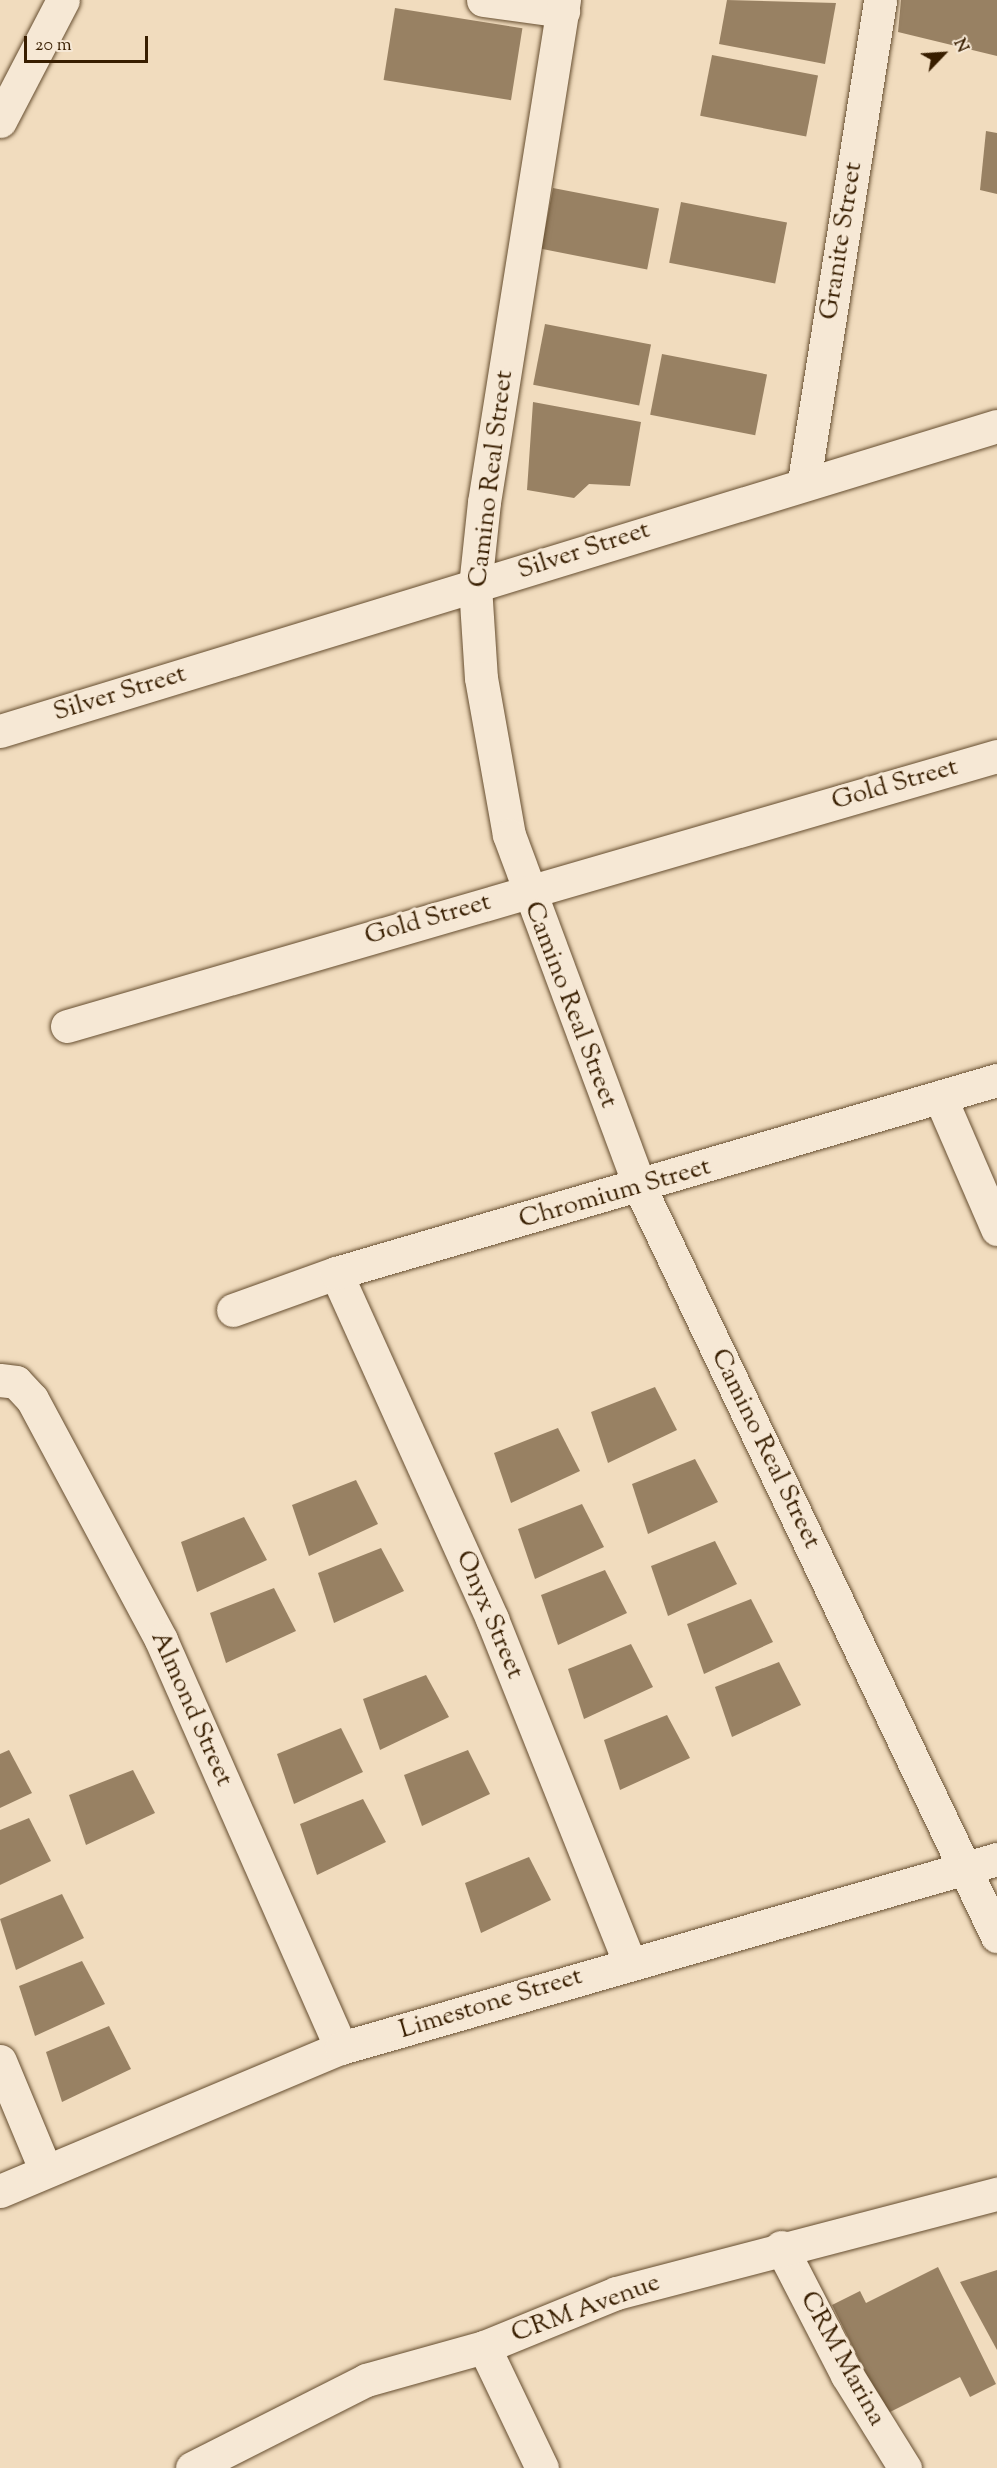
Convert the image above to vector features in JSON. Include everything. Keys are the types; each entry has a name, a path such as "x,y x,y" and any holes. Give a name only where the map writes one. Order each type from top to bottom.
{"street":[{"path":"0,121 63,0"},
{"path":"483,0 563,5"},
{"name":"Granite Street","path":"804,481 880,0"},
{"name":"Camino Real Street","path":"563,5 484,502 476,586 481,678 509,836 640,1188 997,1936"},
{"name":"Silver Street","path":"0,731 476,586 804,481 997,426"},
{"name":"Gold Street","path":"67,1026 997,756"},
{"name":"Chromium Street","path":"233,1310 336,1272 640,1188 997,1080"},
{"path":"940,1097 997,1229"},
{"name":"Onyx Street","path":"336,1272 492,1619 629,1962"},
{"name":"Almond Street","path":"8,1381 48,1427 161,1640 342,2049"},
{"name":"Limestone Street","path":"0,2191 45,2169 342,2049 629,1962 965,1865 997,1859"},
{"path":"0,2061 45,2169"},
{"name":"CRM Avenue","path":"192,2468 366,2380 484,2348 616,2293 781,2247 997,2194"},
{"name":"CRM Marina","path":"781,2247 847,2374 905,2468"},
{"path":"484,2348 542,2468"}],"building":[{"path":"727,0 836,3 825,64 719,44"},
{"path":"901,0 997,0 997,56 898,32"},
{"path":"395,8 522,28 511,100 384,80"},
{"path":"712,55 818,76 806,136 700,116"},
{"path":"986,131 997,133 997,194 980,190"},
{"path":"553,188 659,209 647,269 541,249"},
{"path":"681,202 787,223 775,283 669,263"},
{"path":"545,324 651,345 639,405 533,385"},
{"path":"662,354 767,374 755,435 650,415"},
{"path":"533,402 641,422 630,486 589,484 574,498 527,490"},
{"path":"655,1387 677,1430 608,1463 591,1412"},
{"path":"558,1428 580,1471 511,1503 494,1453"},
{"path":"695,1459 718,1502 648,1534 632,1484"},
{"path":"356,1480 378,1524 309,1556 292,1505"},
{"path":"582,1504 604,1547 535,1579 518,1529"},
{"path":"244,1517 267,1560 197,1592 181,1542"},
{"path":"715,1541 737,1584 668,1616 651,1566"},
{"path":"381,1548 404,1591 334,1623 318,1573"},
{"path":"605,1570 627,1613 558,1645 541,1595"},
{"path":"274,1588 296,1631 226,1663 210,1613"},
{"path":"751,1599 773,1642 704,1674 687,1624"},
{"path":"631,1644 653,1687 584,1719 568,1669"},
{"path":"779,1662 801,1705 732,1737 715,1687"},
{"path":"426,1675 449,1717 380,1750 363,1699"},
{"path":"667,1715 690,1758 620,1790 604,1740"},
{"path":"341,1728 363,1772 294,1804 277,1754"},
{"path":"9,1750 32,1793 0,1808 0,1754"},
{"path":"468,1750 490,1794 422,1826 404,1775"},
{"path":"133,1770 155,1813 86,1845 69,1795"},
{"path":"363,1799 386,1842 317,1875 300,1824"},
{"path":"29,1818 51,1861 0,1885 0,1830"},
{"path":"529,1857 551,1900 481,1933 465,1883"},
{"path":"62,1894 84,1938 16,1970 0,1919"},
{"path":"82,1961 105,2004 35,2036 19,1986"},
{"path":"109,2026 131,2069 62,2102 46,2052"},
{"path":"938,2267 996,2384 970,2397 960,2377 886,2414 832,2305 860,2291 866,2303"},
{"path":"997,2270 997,2350 960,2282"}]}
